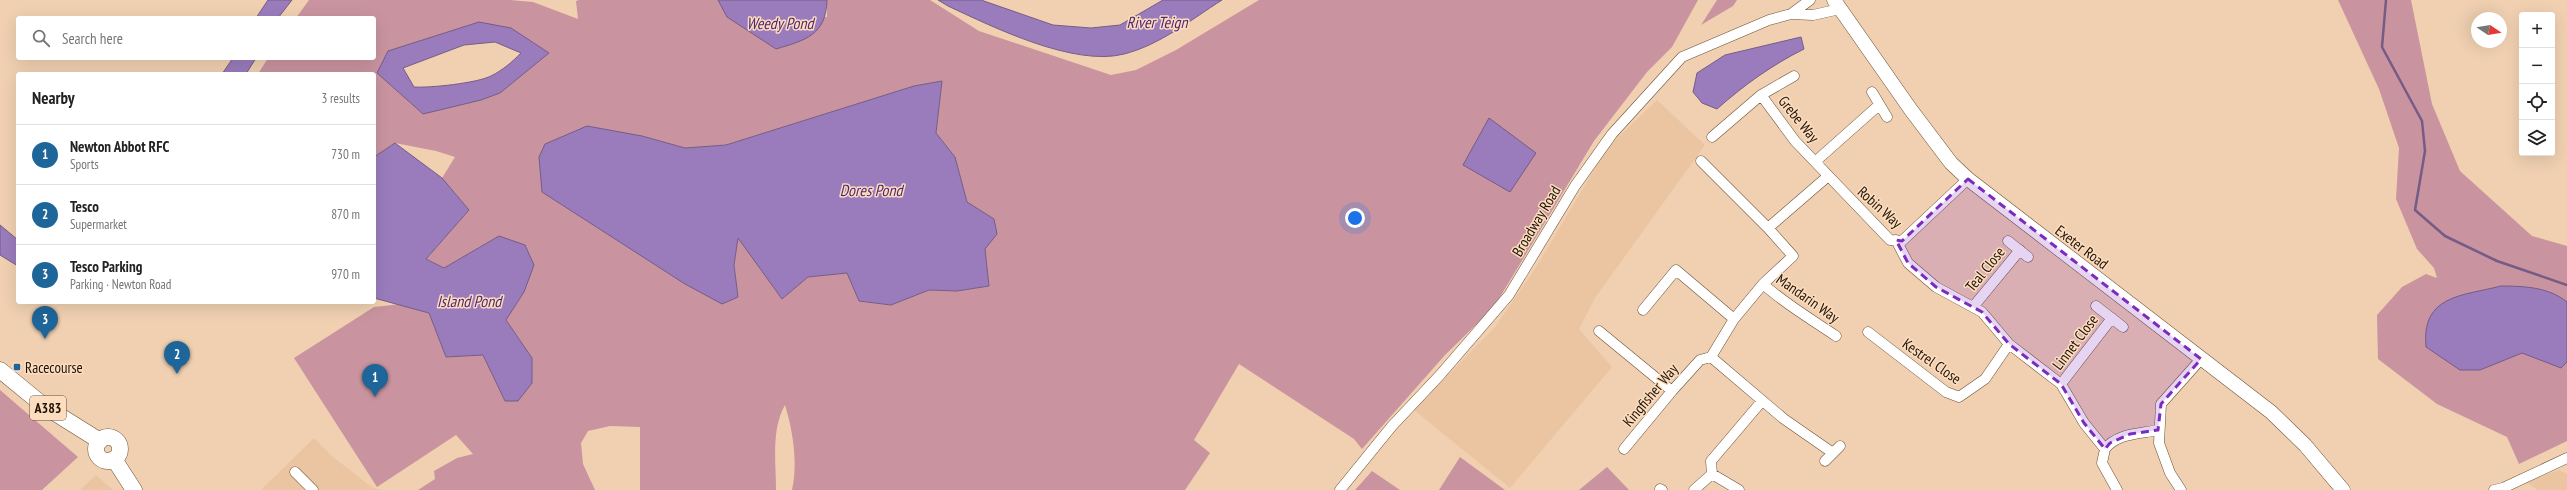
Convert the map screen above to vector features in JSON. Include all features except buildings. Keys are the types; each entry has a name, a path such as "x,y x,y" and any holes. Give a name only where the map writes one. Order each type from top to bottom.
{"main road":[{"name":"A383","path":"0,370 44,406 100,441 96,451 100,458 108,461 114,459 134,490"}],"street":[{"name":"Broadway Road","path":"1791,14 1810,0"},
{"name":"Broadway Road","path":"1340,490 1392,426 1509,295 1575,186 1612,134 1682,57 1769,20 1791,14 1812,15 1837,4"},
{"name":"Exeter Road","path":"1837,4 1920,122 1952,163 1968,179 2271,412 2305,444 2343,490"},
{"name":"Grebe Way","path":"1712,136 1761,95 1794,76"},
{"path":"1872,92 1887,117"},
{"name":"Grebe Way","path":"1761,95 1795,141 1816,161"},
{"path":"1816,161 1879,105"},
{"path":"1701,161 1768,228 1793,256 1763,284 1734,319 1711,357 1762,401 1833,454"},
{"name":"Robin Way","path":"1816,161 1828,177 1890,240 1902,241 1968,179"},
{"path":"1768,228 1828,177"},
{"path":"1896,240 1908,263 1936,287 1974,307 1993,323 2009,344 2061,384 2084,423 2105,449"},
{"path":"2008,241 2028,257"},
{"name":"Teal Close","path":"1974,307 2020,250"},
{"path":"1643,310 1676,270 1734,319"},
{"name":"Mandarin Way","path":"1763,284 1783,302 1807,315 1836,336"},
{"path":"2096,306 2123,327"},
{"name":"Linnet Close","path":"2061,384 2112,318"},
{"path":"1599,331 1672,391"},
{"name":"Kestrel Close","path":"1868,332 1946,392 1959,397 1985,379 2009,344"},
{"name":"Kingfisher Way","path":"1624,449 1700,360 1711,357"},
{"path":"2181,490 2163,456 2158,430 2161,404 2201,359"},
{"path":"1712,474 1711,462 1762,401"},
{"path":"2117,490 2102,463 2105,449 2110,443 2130,434 2158,430"},
{"path":"1825,461 1840,446"},
{"path":"2494,490 2503,488 2567,458"},
{"path":"295,472 313,490"},
{"path":"1694,490 1712,474"},
{"path":"1712,474 1739,490"}],"highlighted area":[{"path":"1968,179 2201,359 2161,404 2158,430 2130,434 2110,443 2105,449 2084,423 2061,384 2009,344 1982,312 1936,287 1908,263 1896,240 1902,241"}],"shaded area":[{"path":"309,0 510,0 533,2 578,19 576,1 579,0 718,0 827,17 827,0 930,0 979,31 1111,75 1136,70 1176,50 1259,0 1698,0 1672,47 1647,72 1594,141 1494,307 1445,355 1362,449 1354,439 1239,364 1194,440 1210,453 1185,490 792,490 795,458 790,425 785,405 776,435 776,490 640,490 640,427 610,426 588,431 581,443 583,464 595,490 418,490 435,479 434,471 457,458 473,454 456,435 377,487 294,358 374,307 401,304 429,313 446,357 483,355 505,401 532,358 506,320 524,292 499,236 444,268 426,259 469,210 442,178 455,157 436,151 395,143 376,156 376,72 259,72 267,60 376,60 376,16 297,16","holes":["511,28 549,53 423,114 377,73","942,81 936,133 955,157 967,202 994,219 996,234 985,249 989,286 957,291 929,290 891,305 859,301 847,273 808,277 782,299 738,237 734,265 738,297 642,136 685,148 726,145 914,86"]},
{"path":"1717,0 1737,0 1733,6 1701,25"},
{"path":"2338,0 2411,0 2432,104 2460,171 2532,236 2567,246 2567,441 2519,464 2507,437 2437,404 2378,359 2377,315 2402,287 2426,274 2437,278 2434,268 2417,249 2396,199 2399,148 2379,89"},
{"path":"1657,100 1705,145 1595,298 1579,329 1612,367 1510,488 1414,410 1495,327 1535,269 1607,148"},
{"path":"0,390 78,457 42,490 0,490"},
{"path":"314,438 333,457 373,488 383,490 261,490"},
{"path":"1460,457 1505,490 1439,490"},
{"path":"1607,467 1629,490 1579,490"},
{"path":"2559,470 2567,474 2567,490 2538,490 2526,482"},
{"path":"1372,471 1400,490 1355,490"},
{"path":"96,475 113,490 80,490"}],"water":[{"path":"268,0 292,0 280,16 257,16"},
{"name":"Weedy Pond","path":"718,0 827,0 826,12 818,29 805,39 776,49 727,17"},
{"name":"River Teign","path":"938,0 981,0 1053,25 1091,28 1120,25 1163,0 1222,0 1163,38 1137,50 1124,54 1104,57 1082,55 1034,43 987,24"},
{"path":"479,22 511,28 549,53 500,93 481,100 423,114 377,73 388,51","holes":["495,42 521,53 507,66 484,79 431,87 414,87 403,68 464,45"]},
{"path":"1801,37 1804,49 1759,76 1717,109 1702,103 1693,92 1697,73 1725,55"},
{"path":"232,60 255,60 247,72 223,72"},
{"name":"Dores Pond","path":"942,81 936,133 955,157 967,202 994,219 997,234 985,249 989,286 957,291 929,290 891,305 859,301 847,273 808,277 782,299 738,238 734,265 738,297 722,304 685,284 542,192 539,157 545,144 587,126 642,136 685,148 726,145 914,86"},
{"path":"1489,118 1536,153 1510,192 1463,165"},
{"name":"Island Pond","path":"395,143 442,178 469,210 426,259 444,268 499,236 525,245 534,265 524,292 506,320 532,358 532,383 518,401 505,401 483,355 446,357 429,313 376,299 376,156"},
{"path":"0,225 16,238 16,265 0,255"},
{"path":"2501,286 2536,288 2552,293 2567,302 2567,362 2561,368 2522,353 2480,370 2460,370 2426,347 2426,330 2430,317 2437,307 2459,296"}],"waterway":[{"path":"2386,0 2382,47 2422,121 2425,151 2415,210 2445,236 2497,261 2567,285"}],"place":[{"name":"Tesco Parking","path":"45,339"},
{"name":"Racecourse","path":"17,367"},
{"name":"Tesco","path":"177,374"},
{"name":"Newton Abbot RFC","path":"375,397"}]}
